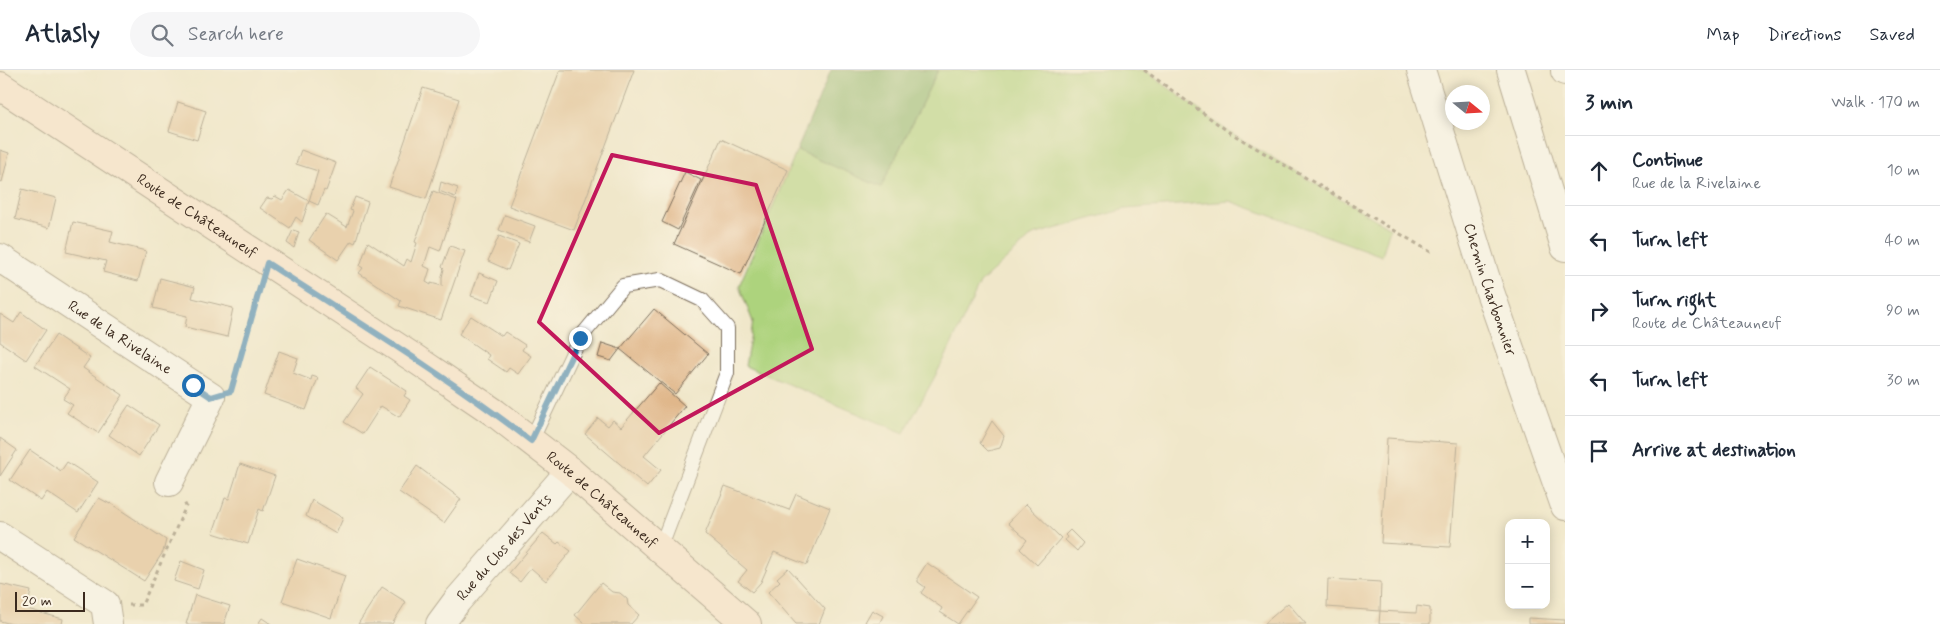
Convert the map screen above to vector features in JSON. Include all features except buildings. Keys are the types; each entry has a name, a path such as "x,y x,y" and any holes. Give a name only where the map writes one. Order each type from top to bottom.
{"main road":[{"name":"Route de Châteauneuf","path":"0,86 495,413 570,471 747,624"}],"street":[{"name":"Chemin Charbonnier","path":"1421,70 1489,289 1558,465 1565,506"},
{"path":"1511,70 1565,246"},
{"name":"Rue de la Rivelaine","path":"0,258 211,397"},
{"path":"169,482 211,397"},
{"name":"Rue du Clos des Vents","path":"440,624 457,600 570,471"},
{"path":"0,536 107,614"}],"lane":[{"path":"531,441 580,338 623,286 660,280 702,300 727,328 727,373 660,549"}],"path":[{"path":"1144,70 1229,132 1434,254"},
{"path":"211,397 231,391 267,263"},
{"path":"107,614 142,605 186,506 169,482"}],"highlighted area":[{"path":"612,155 756,185 812,349 659,433 539,322"}],"green space":[{"path":"831,70 938,70 881,187 797,150"},
{"path":"938,70 1144,70 1229,132 1390,228 1382,256 1230,201 1125,209 1033,235 980,283 946,356 904,433 745,366 753,322 739,286 797,150 881,187"}],"route":[{"path":"193,385 211,397 231,391 267,263 417,360 495,413 531,441 580,338"}]}
